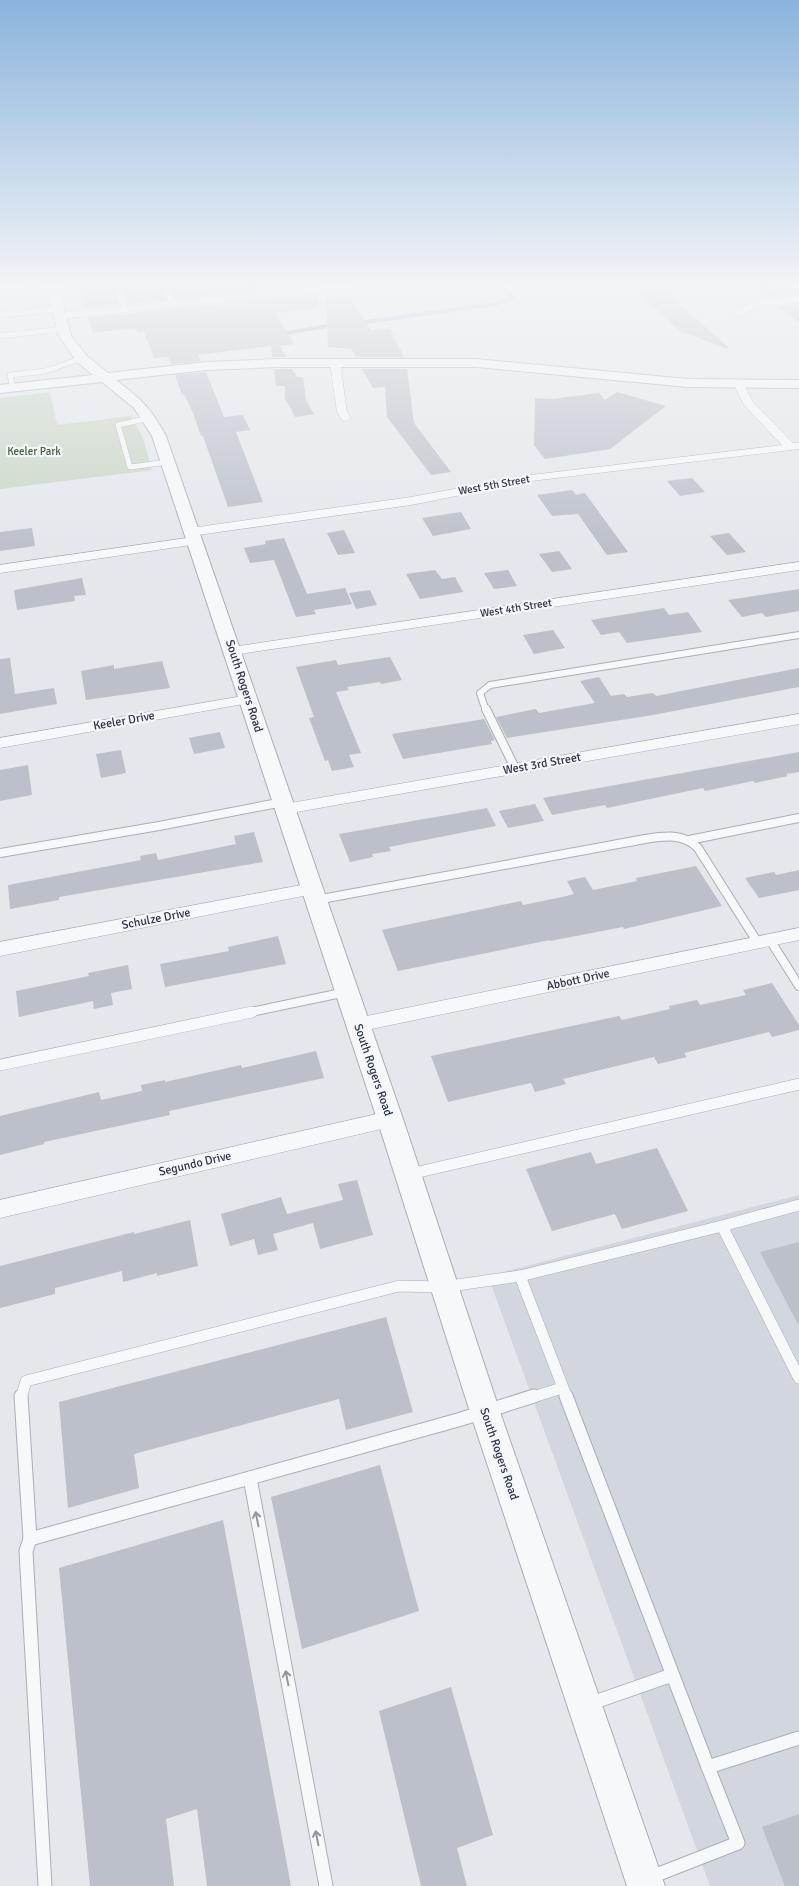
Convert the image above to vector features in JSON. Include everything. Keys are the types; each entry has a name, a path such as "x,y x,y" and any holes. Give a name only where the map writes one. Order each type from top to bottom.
{"street":[{"name":"South Rogers Road","path":"102,373 139,404 159,436 390,1119 484,1412 586,1705 645,1883"},
{"path":"6,389 40,378 107,377 143,373"},
{"path":"336,373 342,412 346,418"},
{"path":"580,373 642,380 739,385 799,384"},
{"path":"739,385 748,403 795,446"},
{"name":"West 5th Street","path":"193,536 411,501 531,478 795,446"},
{"path":"0,569 193,536"},
{"name":"West 4th Street","path":"233,651 799,566"},
{"name":"Keeler Drive","path":"0,743 249,700"},
{"name":"West 3rd Street","path":"284,806 799,719"},
{"name":"Schulze Drive","path":"0,949 314,894"},
{"name":"Abbott Drive","path":"357,1024 799,934"},
{"name":"Segundo Drive","path":"0,1209 390,1119"}],"lane":[{"path":"40,378 50,373"},
{"path":"149,418 118,425 130,467 168,462"},
{"path":"515,768 479,696 482,689 490,685 799,635"},
{"path":"0,853 284,806"},
{"path":"314,894 645,839 673,836 689,840 799,818"},
{"path":"689,840 698,848 764,942 799,986"},
{"path":"0,1065 346,992"},
{"path":"407,1174 799,1084"},
{"path":"46,1886 26,1551 30,1539 21,1395 26,1381 399,1286 443,1287 520,1276 799,1205"},
{"path":"722,1226 799,1378"},
{"path":"520,1276 738,1843 645,1883"},
{"path":"30,1539 484,1412 562,1388"},
{"path":"250,1478 326,1886"},
{"path":"586,1705 672,1675"},
{"path":"708,1767 799,1738"}],"shaded area":[{"path":"799,1195 799,1886 710,1886 488,1276"}],"green space":[{"name":"Keeler Park","path":"50,392 57,425 131,416 143,438 152,470 0,489 0,398"}],"building":[{"path":"206,373 224,417 243,415 250,430 236,432 263,502 228,507 203,436 201,436 184,394 182,395 175,375"},
{"path":"274,373 295,373 297,377 303,377 306,400 314,414 295,417 285,398 285,386 276,386"},
{"path":"364,373 408,373 414,423 451,472 431,475 387,417 385,387 373,388"},
{"path":"617,392 666,406 610,449 545,459 534,445 535,398 551,399 599,393 605,400"},
{"path":"692,478 705,492 680,496 667,481"},
{"path":"572,490 576,495 585,493 628,552 607,555 578,514 552,516 537,495"},
{"path":"461,512 471,529 433,536 422,518"},
{"path":"32,528 35,546 0,551 0,532"},
{"path":"344,530 355,553 338,555 327,533"},
{"path":"729,533 746,552 727,555 710,536"},
{"path":"284,538 307,594 345,588 352,604 314,610 316,614 296,617 274,560 250,563 244,548 266,544 265,541"},
{"path":"559,551 572,569 552,572 539,554"},
{"path":"435,570 442,579 455,577 463,592 420,599 406,574"},
{"path":"508,570 517,586 494,589 484,573"},
{"path":"82,578 86,595 74,596 75,601 17,610 14,590"},
{"path":"799,589 799,611 766,617 762,613 742,617 728,600"},
{"path":"370,590 377,605 356,609 349,593"},
{"path":"664,608 669,615 688,612 702,632 627,643 619,632 601,635 591,620"},
{"path":"553,630 565,648 534,654 523,635"},
{"path":"390,657 402,680 347,687 349,690 336,692 361,753 349,755 354,767 332,771 328,760 325,761 309,718 314,717 296,667 336,660 338,665"},
{"path":"10,658 15,694 54,688 57,704 0,714 0,659"},
{"path":"162,661 170,688 86,700 81,671 114,665 114,669"},
{"path":"799,668 799,687 653,715 507,738 496,717 536,709 539,713 595,703 580,681 599,677 611,696 624,694 627,697 653,693 656,696"},
{"path":"484,719 495,740 491,741 492,744 403,759 392,734"},
{"path":"220,732 225,748 194,754 189,738"},
{"path":"121,750 126,773 101,778 96,754"},
{"path":"799,752 799,772 755,783 753,781 705,791 703,788 607,808 605,805 552,815 543,798"},
{"path":"28,765 32,795 0,801 0,770"},
{"path":"535,804 544,821 508,828 499,811"},
{"path":"487,808 496,826 389,847 391,851 372,854 373,857 350,862 339,834"},
{"path":"254,832 263,862 59,897 59,900 10,909 8,885 141,860 140,856 156,853 158,860 236,844 234,836"},
{"path":"696,866 722,906 624,929 623,927 550,940 398,971 382,930 521,901 523,905 567,896 574,894 567,881 585,877 593,890 637,881 636,878"},
{"path":"799,870 799,890 759,898 745,878 774,872 776,875"},
{"path":"278,936 286,964 165,987 160,964 229,951 228,947"},
{"path":"128,965 132,989 111,993 113,1005 94,1009 93,1001 19,1017 16,991 89,976 88,973"},
{"path":"772,983 799,1025 799,1030 772,1037 769,1032 684,1053 687,1057 658,1064 654,1057 563,1079 566,1084 535,1092 531,1083 448,1102 431,1056 619,1016 622,1020 670,1009 669,1006 697,1000 700,1005 746,995 743,990"},
{"path":"316,1051 324,1078 169,1111 170,1115 44,1142 44,1144 0,1155 0,1116 99,1092 101,1100 142,1091 141,1085 165,1080 165,1082 241,1065 242,1068"},
{"path":"657,1148 688,1211 622,1229 615,1214 552,1231 526,1169 591,1152 596,1164"},
{"path":"357,1180 373,1235 320,1249 313,1223 273,1234 278,1250 258,1255 254,1239 230,1246 221,1214 281,1197 287,1214 343,1200 338,1184"},
{"path":"190,1220 198,1266 157,1276 157,1273 123,1282 122,1271 55,1288 55,1294 0,1308 0,1266 134,1232 134,1234"},
{"path":"799,1242 799,1326 760,1252"},
{"path":"386,1317 413,1412 346,1430 339,1399 134,1454 139,1488 68,1508 59,1402"},
{"path":"380,1465 419,1611 302,1649 271,1497"},
{"path":"223,1520 291,1886 207,1886 197,1809 166,1819 174,1886 90,1886 59,1568"},
{"path":"451,1687 493,1835 457,1848 467,1886 421,1886 379,1711"},
{"path":"799,1814 799,1886 785,1886 762,1827"}]}
